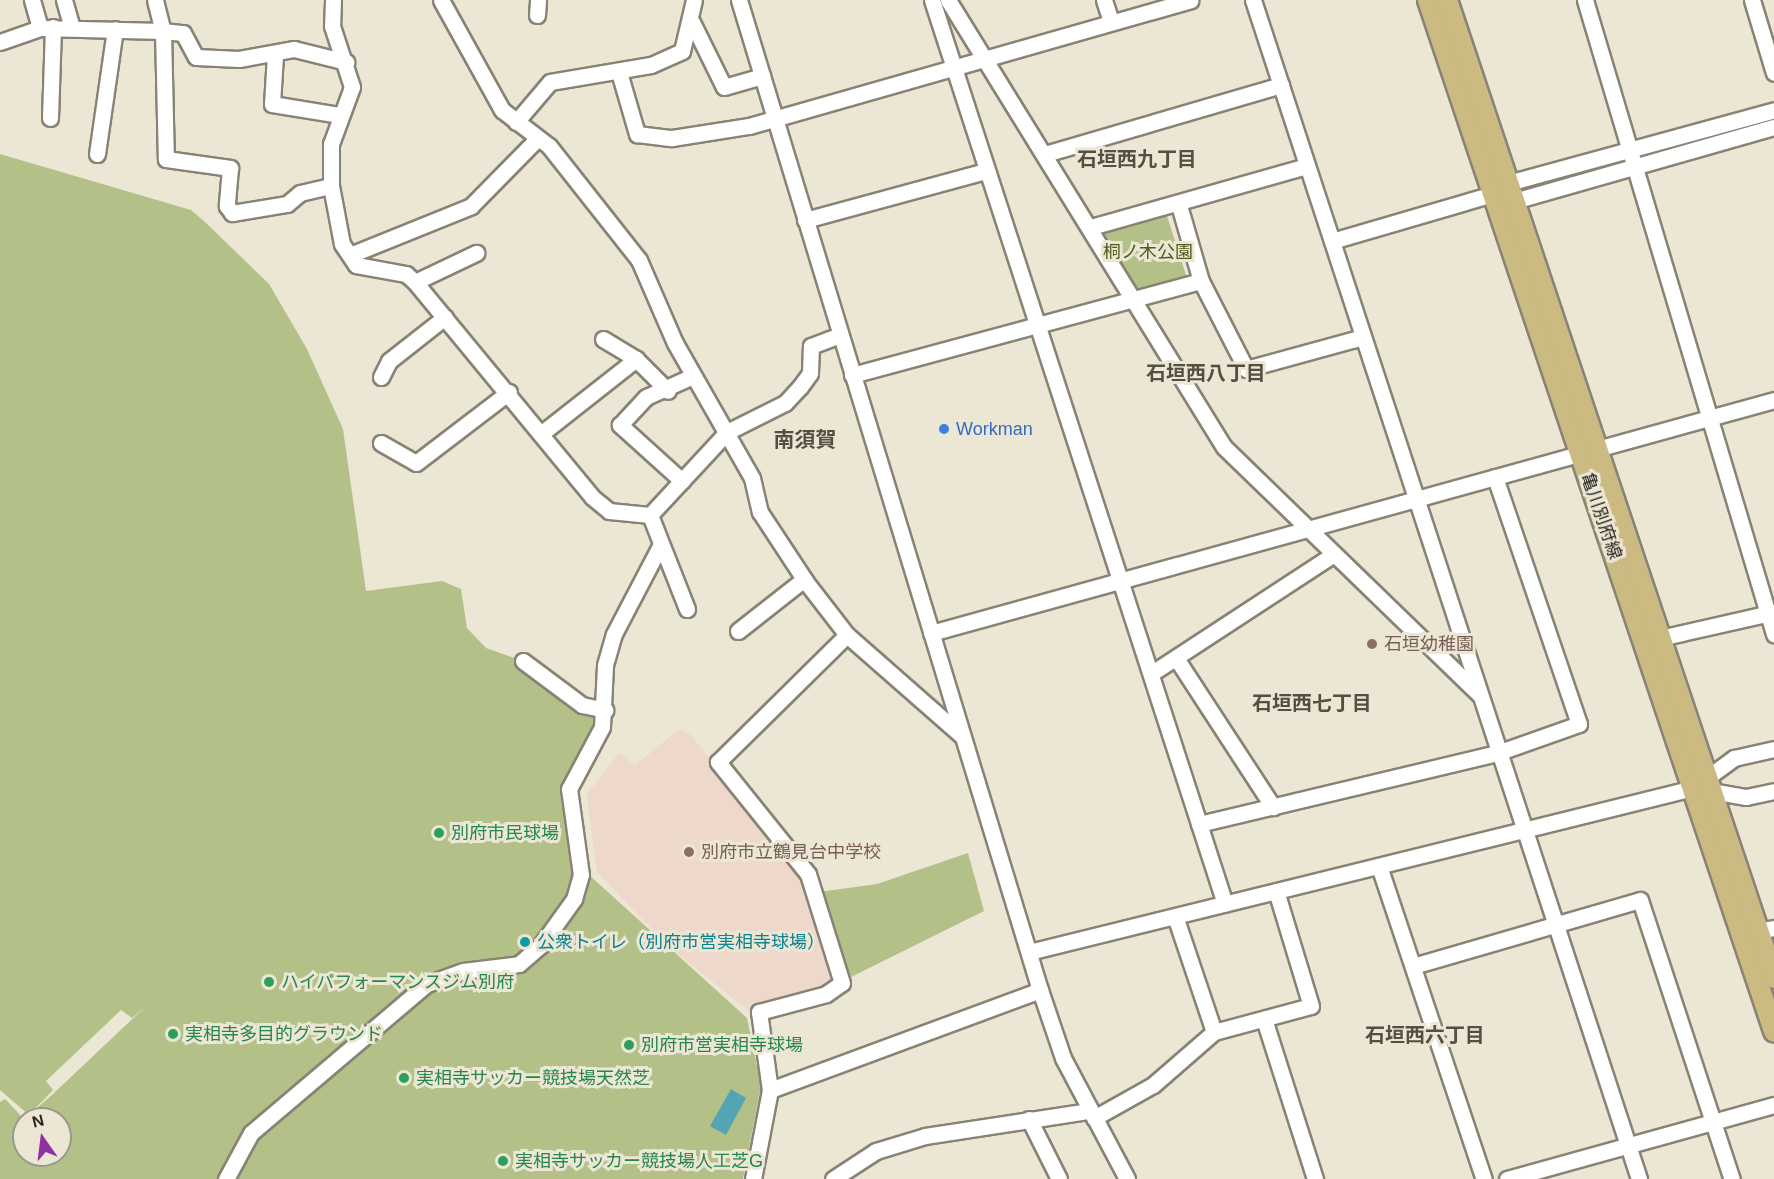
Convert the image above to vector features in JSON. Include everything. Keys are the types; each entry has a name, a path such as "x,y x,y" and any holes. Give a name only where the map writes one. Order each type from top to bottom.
{"main road":[{"name":"亀川別府線","path":"1428,0 1505,193"},
{"name":"亀川別府線","path":"1447,0 1505,193 1589,452 1704,786 1766,929 1774,978"},
{"name":"亀川別府線","path":"1589,452 1660,638 1774,1031"}],"street":[{"path":"32,0 46,27 50,118"},
{"path":"64,0 72,28"},
{"path":"155,0 163,31 166,159 230,168 226,206 232,213 287,204 300,193 331,186"},
{"path":"333,0 332,26 346,62 352,87 331,144 331,186 337,233 356,265 406,274 509,392 592,497 609,511 650,515"},
{"path":"441,0 488,89 516,122 538,138 633,250 693,376 752,478 760,512 804,579 847,635 962,736"},
{"path":"516,122 550,82 618,72 682,51 692,22 694,0"},
{"path":"739,0 1040,990 1091,1114 1127,1179"},
{"path":"932,0 1225,903"},
{"path":"948,0 1137,298 1224,447 1481,696"},
{"path":"1104,0 1111,22"},
{"path":"618,72 641,135 694,135 749,126 774,115 1190,0"},
{"path":"1253,0 1481,696 1497,753 1555,921 1639,1179"},
{"path":"1585,0 1709,418 1771,612 1774,634"},
{"path":"1752,0 1774,73"},
{"path":"692,22 724,87 762,76"},
{"path":"0,42 46,27 163,31 183,33 196,57 275,55 294,49 346,62"},
{"path":"97,154 115,29"},
{"path":"275,55 272,104 340,115"},
{"path":"1045,153 1281,86"},
{"path":"1332,241 1505,193 1629,150 1774,110"},
{"path":"1505,193 1634,167 1774,127"},
{"path":"350,255 471,206 538,138"},
{"path":"1091,227 1307,166"},
{"path":"805,220 986,171"},
{"path":"1179,204 1201,281 1246,369 1363,336"},
{"path":"415,282 476,253"},
{"path":"852,375 1201,281"},
{"path":"381,377 389,361 445,317"},
{"path":"650,515 727,432 785,403 810,373 811,346 840,335"},
{"path":"603,339 636,359 668,390"},
{"path":"542,433 636,359"},
{"path":"682,481 620,425 646,397 668,390 693,376"},
{"path":"381,443 416,463 509,392"},
{"path":"931,633 1774,400"},
{"path":"1199,824 1497,753 1579,724 1495,477"},
{"path":"650,515 660,546 687,609"},
{"path":"226,1179 250,1133 427,984 464,971 519,964 541,945 581,884 569,789 605,710 605,665 614,634 660,546"},
{"path":"1152,674 1334,554"},
{"path":"738,631 804,579"},
{"path":"1660,638 1771,612"},
{"path":"753,1179 770,1090 759,1012 826,994 842,983 808,874 718,762 847,635"},
{"path":"1176,658 1273,807"},
{"path":"523,661 582,705 605,710"},
{"path":"1704,786 1734,758 1774,749"},
{"path":"1029,952 1704,786 1746,797 1774,790"},
{"path":"1379,866 1484,1179"},
{"path":"832,1179 876,1152 925,1136 1029,1119 1091,1114 1153,1085 1214,1032 1311,1006 1276,891"},
{"path":"1413,966 1555,921 1640,900 1732,1179"},
{"path":"1175,916 1214,1032"},
{"path":"770,1090 1040,990"},
{"path":"1264,1019 1316,1179"},
{"path":"1507,1179 1774,1105"},
{"path":"1029,1119 1059,1179"}],"shaded area":[{"name":"別府市立鶴見台中学校","path":"680,729 692,736 807,887 839,983 749,1011 669,947 597,872 587,794 619,753 635,765"}],"green space":[{"path":"0,154 191,210 205,222 269,284 307,349 343,429 366,591 442,581 461,589 467,628 486,648 514,658 599,713 563,793 574,877 568,895 535,939 516,958 438,973 246,1129 221,1179 0,1179 0,1102 5,1099 13,1107 12,1167 72,1167 72,1107 38,1107 146,1006 132,1018 121,1010 46,1081 53,1090 37,1107 20,1107 0,1090"},
{"name":"桐ノ木公園","path":"1167,216 1187,278 1138,290 1102,231"},
{"path":"968,853 984,911 851,977 819,892 877,884"},
{"path":"588,874 747,1018 761,1086 743,1179 232,1179 246,1145 436,986 513,973 541,957 586,894"}],"water":[{"path":"731,1089 746,1098 726,1135 710,1126"}],"place":[{"name":"Workman","path":"944,429"},
{"name":"石垣幼稚園","path":"1372,644"},
{"name":"別府市民球場","path":"439,833"},
{"name":"別府市立鶴見台中学校","path":"689,852"},
{"name":"公衆トイレ（別府市営実相寺球場）","path":"525,942"},
{"name":"ハイパフォーマンスジム別府","path":"269,982"},
{"name":"実相寺多目的グラウンド","path":"173,1034"},
{"name":"別府市営実相寺球場","path":"629,1045"},
{"name":"実相寺サッカー競技場天然芝","path":"404,1078"},
{"name":"実相寺サッカー競技場人工芝G","path":"503,1161"}],"district":[{"name":"石垣西九丁目","path":"1137,159"},
{"name":"石垣西八丁目","path":"1206,373"},
{"name":"南須賀","path":"805,440"},
{"name":"石垣西七丁目","path":"1312,703"},
{"name":"石垣西六丁目","path":"1425,1035"}]}
